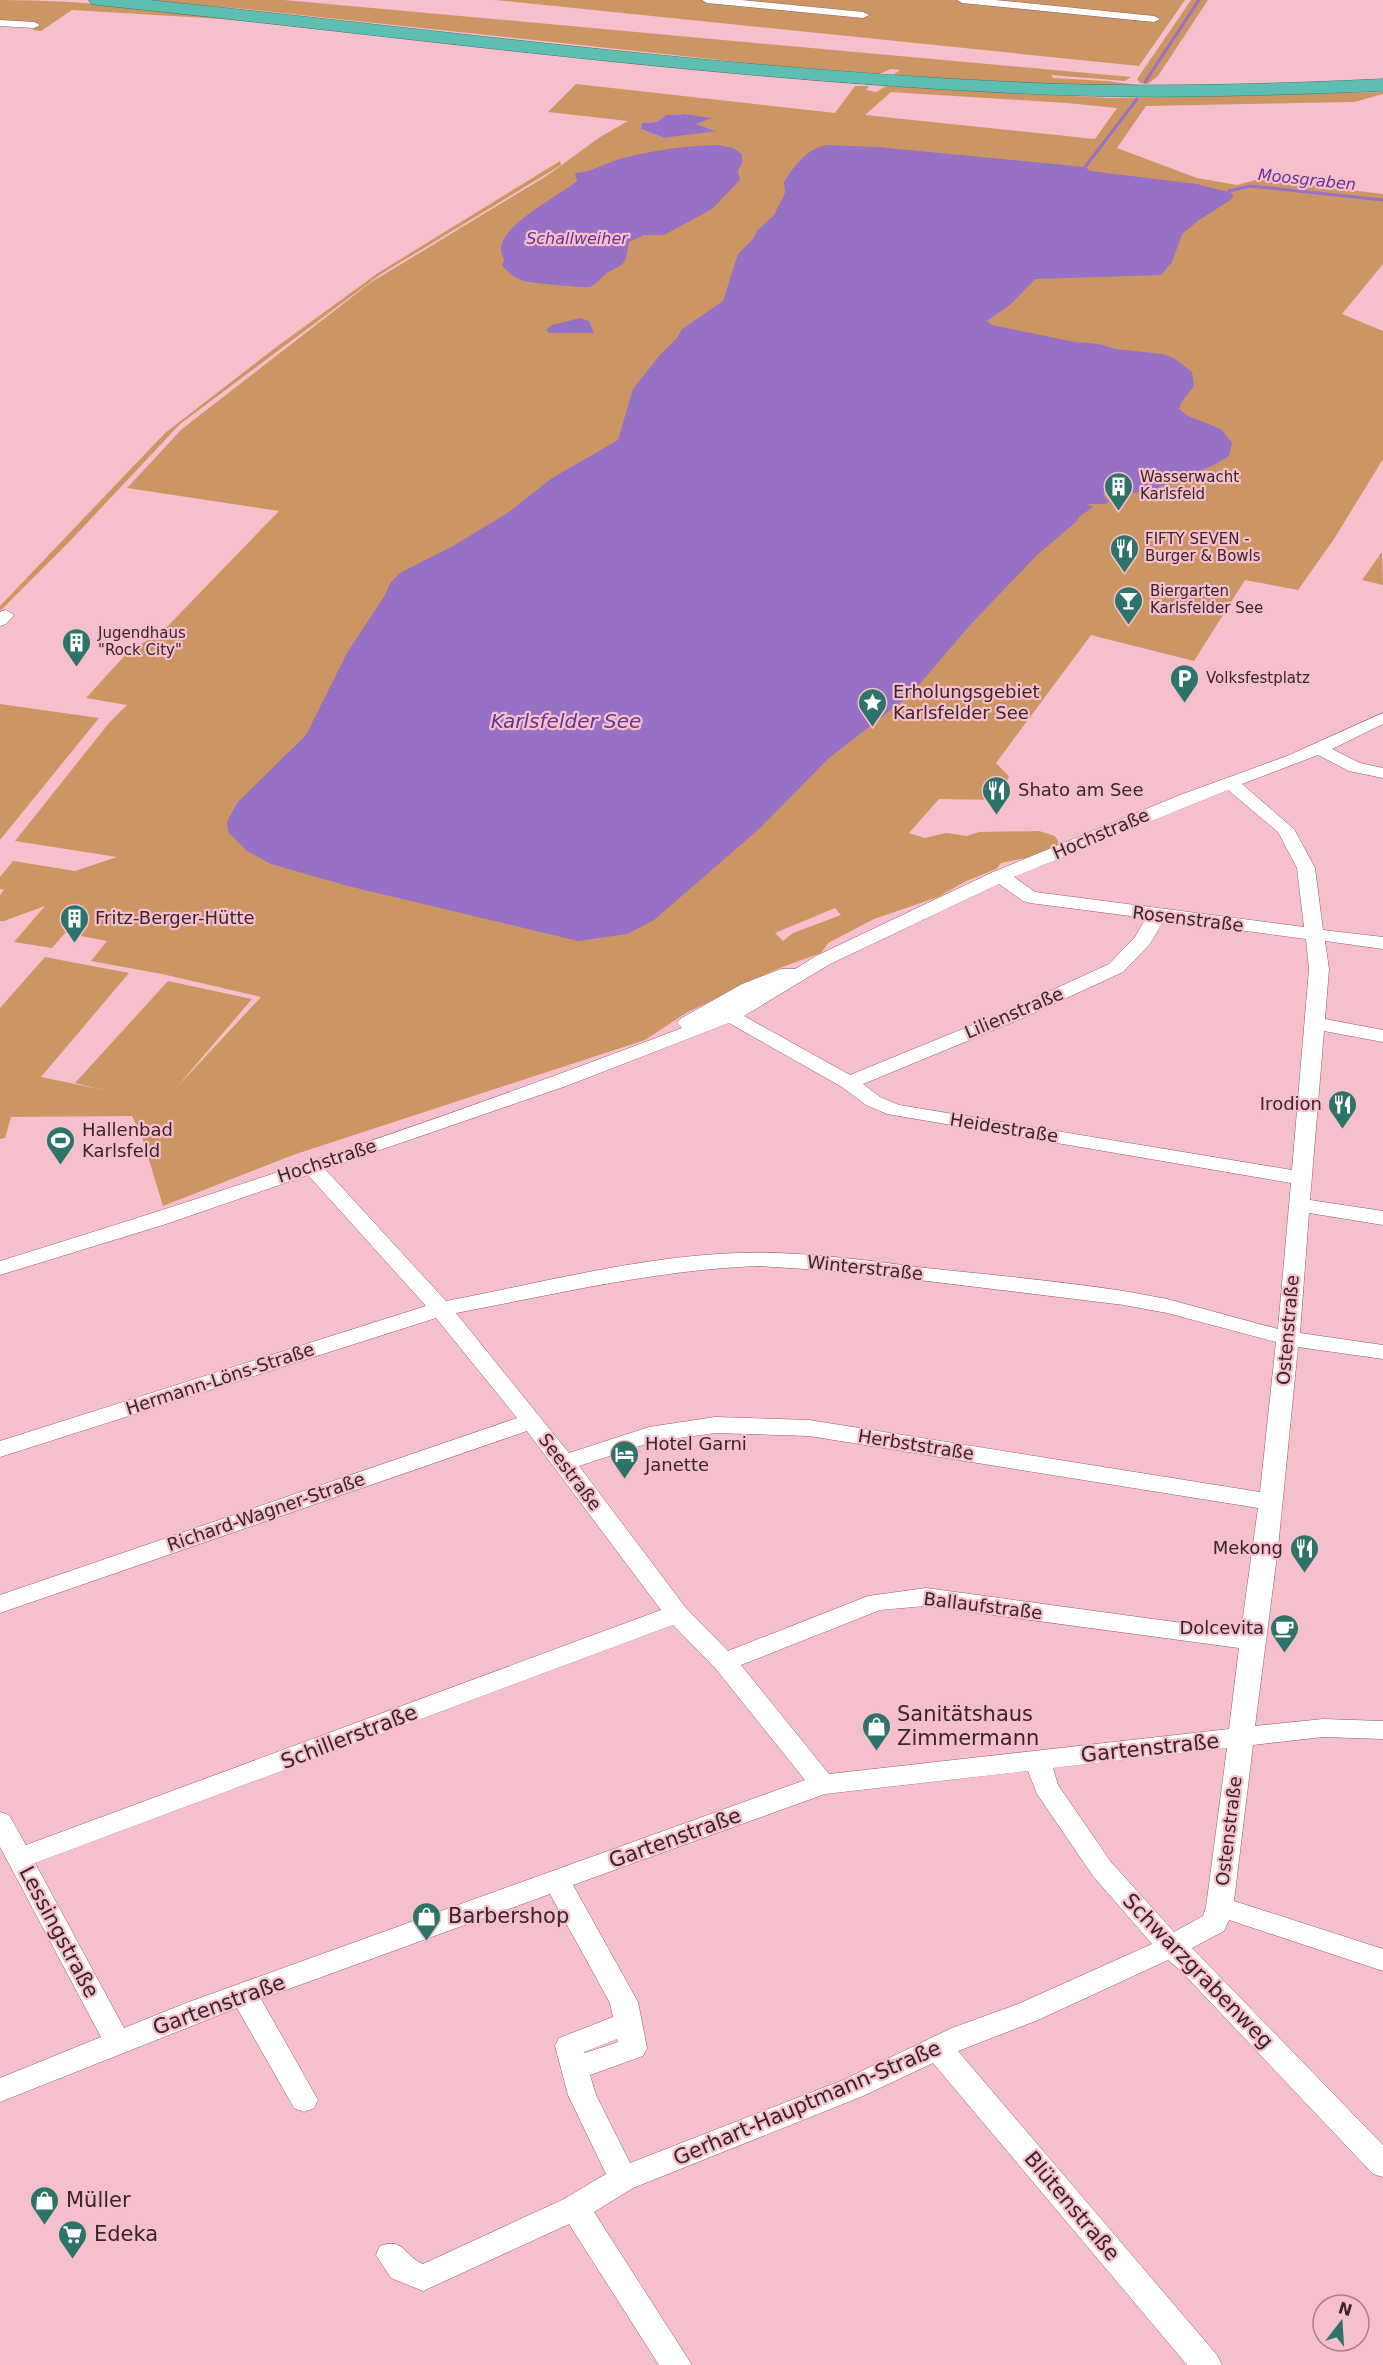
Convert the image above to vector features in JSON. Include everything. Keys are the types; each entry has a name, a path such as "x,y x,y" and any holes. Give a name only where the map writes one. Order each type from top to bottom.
{"highway":[{"path":"98,0 746,68 934,85 1136,92 1383,86"}],"street":[{"path":"707,0 863,15"},
{"path":"962,0 1154,19"},
{"path":"0,23 33,25"},
{"name":"Hochstraße","path":"651,1046 710,1008 762,982 823,960 1000,876 1160,809 1293,760 1383,718"},
{"path":"1317,748 1355,767 1383,773"},
{"name":"Ostenstraße","path":"1220,1907 1271,1502 1288,1338 1319,969 1317,936 1306,868 1286,829 1230,783"},
{"name":"Rosenstraße","path":"1000,876 1030,897 1383,943"},
{"name":"Lilienstraße","path":"849,1083 1016,1014 1116,968 1143,940 1156,915"},
{"name":"Hochstraße","path":"0,1268 158,1219 562,1081 730,1016 823,960"},
{"name":"Heidestraße","path":"730,1016 849,1083 873,1101 894,1110 1301,1178"},
{"path":"1315,1023 1383,1036"},
{"name":"Seestraße","path":"311,1166 441,1309 532,1421 677,1614 724,1662 823,1784"},
{"path":"1299,1205 1383,1218"},
{"name":"Winterstraße","path":"441,1309 643,1269 758,1259 859,1267 1147,1302 1199,1313 1288,1338 1383,1352"},
{"name":"Hermann-Löns-Straße","path":"0,1449 441,1309"},
{"name":"Richard-Wagner-Straße","path":"0,1604 532,1421"},
{"name":"Herbststraße","path":"564,1464 649,1435 715,1425 809,1428 1271,1502"},
{"name":"Ballaufstraße","path":"724,1662 877,1602 926,1597 1252,1641"},
{"name":"Schillerstraße","path":"20,1858 677,1614"},
{"name":"Gartenstraße","path":"0,2090 196,2011 823,1784 1323,1728 1383,1730"},
{"name":"Schwarzgrabenweg","path":"1038,1760 1046,1787 1102,1869 1171,1947 1190,1962 1383,2164"},
{"name":"Lessingstraße","path":"0,1822 118,2043"},
{"path":"556,1880 624,2002 628,2023 569,2046 582,2095 623,2179"},
{"path":"1220,1907 1383,1960"},
{"name":"Gerhart-Hauptmann-Straße","path":"391,2255 402,2269 423,2278 575,2208 623,2179 853,2088 962,2036 1028,2012 1171,1947 1214,1923 1220,1907"},
{"path":"244,1995 304,2100"},
{"name":"Blütenstraße","path":"938,2048 1206,2365"},
{"path":"575,2208 676,2365"}],"shaded area":[{"path":"0,0 96,4 256,21 72,10 41,31 33,30 39,23 0,21"},
{"path":"129,0 284,0 1131,77 1125,81 1051,75 1053,78 1107,81 1167,89 889,78 900,70 891,69 877,75 850,74 245,9"},
{"path":"495,0 1185,0 1139,66"},
{"path":"1191,0 1208,0 1158,76 1148,84 1140,83 1137,79"},
{"path":"576,84 835,113 855,86 869,86 866,90 876,92 886,86 1110,98 1383,92 1383,94 1354,102 1146,106 1117,148 1197,178 1237,185 1259,179 1383,194 1383,264 1342,314 1383,331 1383,459 1334,539 1298,590 1245,580 1194,661 1091,635 996,763 1009,776 1001,800 939,799 909,833 925,838 946,833 967,836 979,832 1039,831 1055,836 1060,844 1040,855 1001,863 996,869 964,882 938,897 874,919 828,943 821,953 777,969 686,1013 645,1040 293,1155 163,1206 142,1137 132,1116 11,1117 5,1138 0,1139 0,1008 45,957 129,973 41,1077 103,1090 75,1083 168,981 252,999 176,1088 261,997 162,974 91,961 107,941 65,933 52,948 14,942 45,906 0,921 0,895 4,890 0,889 0,877 13,861 75,871 117,857 15,841 109,723 127,705 86,698 128,652 164,630 279,511 127,488 182,429 370,283 548,175 600,137 628,121 548,112","holes":["891,92 1067,103 1117,108 1095,139 865,115","685,114 711,118 695,124 714,130 664,138 641,129 642,123 657,122 666,115","835,908 841,915 793,933 783,941 775,933"]},
{"path":"560,161 561,165 381,274 180,424 72,539 0,611 0,606 165,433 275,348 378,273"},
{"path":"1382,552 1383,585 1362,580"},
{"path":"0,704 99,718 0,840"}],"water":[{"path":"685,114 712,118 696,124 716,131 664,138 641,129 642,123 657,122 666,115"},
{"name":"Schallweiher","path":"718,145 733,148 742,154 742,163 738,171 740,180 712,209 664,235 644,235 629,242 624,262 592,286 524,281 512,275 502,265 504,260 501,247 504,238 533,211 577,181 575,173 644,153 681,147"},
{"name":"Karlsfelder See","path":"827,145 877,147 1085,167 1090,171 1197,184 1232,193 1233,197 1229,201 1182,234 1172,262 1161,275 1035,279 1011,304 987,321 992,325 1075,342 1163,354 1174,358 1192,372 1194,386 1179,409 1188,416 1221,429 1232,443 1229,456 1214,465 1150,491 1126,494 1106,491 1103,494 1109,502 1087,504 1093,507 1037,555 971,624 911,694 828,759 759,829 654,920 627,934 578,941 348,886 271,864 247,851 228,832 227,822 237,803 306,735 347,653 391,582 400,573 453,546 509,512 552,478 618,440 633,389 659,356 677,338 682,329 723,301 738,254 774,215 785,193 784,182 788,176 807,154"},
{"path":"580,318 589,321 594,333 549,333 546,330 552,325"}],"waterway":[{"path":"1145,82 1199,0"},
{"path":"1085,167 1137,99"},
{"name":"Moosgraben","path":"1229,191 1250,186 1383,200"}],"place":[{"name":"Wasserwacht Karlsfeld","path":"1119,512"},
{"name":"FIFTY SEVEN - Burger & Bowls","path":"1124,574"},
{"name":"Biergarten Karlsfelder See","path":"1129,626"},
{"name":"Jugendhaus \"Rock City\"","path":"77,668"},
{"name":"Volksfestplatz","path":"1185,704"},
{"name":"Erholungsgebiet Karlsfelder See","path":"872,728"},
{"name":"Shato am See","path":"997,816"},
{"name":"Fritz-Berger-Hütte","path":"74,944"},
{"name":"Irodion","path":"1343,1130"},
{"name":"Hallenbad Karlsfeld","path":"61,1166"},
{"name":"Hotel Garni Janette","path":"624,1480"},
{"name":"Mekong","path":"1304,1574"},
{"name":"Dolcevita","path":"1285,1654"},
{"name":"Sanitätshaus Zimmermann","path":"876,1752"},
{"name":"Barbershop","path":"427,1942"},
{"name":"Müller","path":"45,2226"},
{"name":"Edeka","path":"73,2260"}]}
